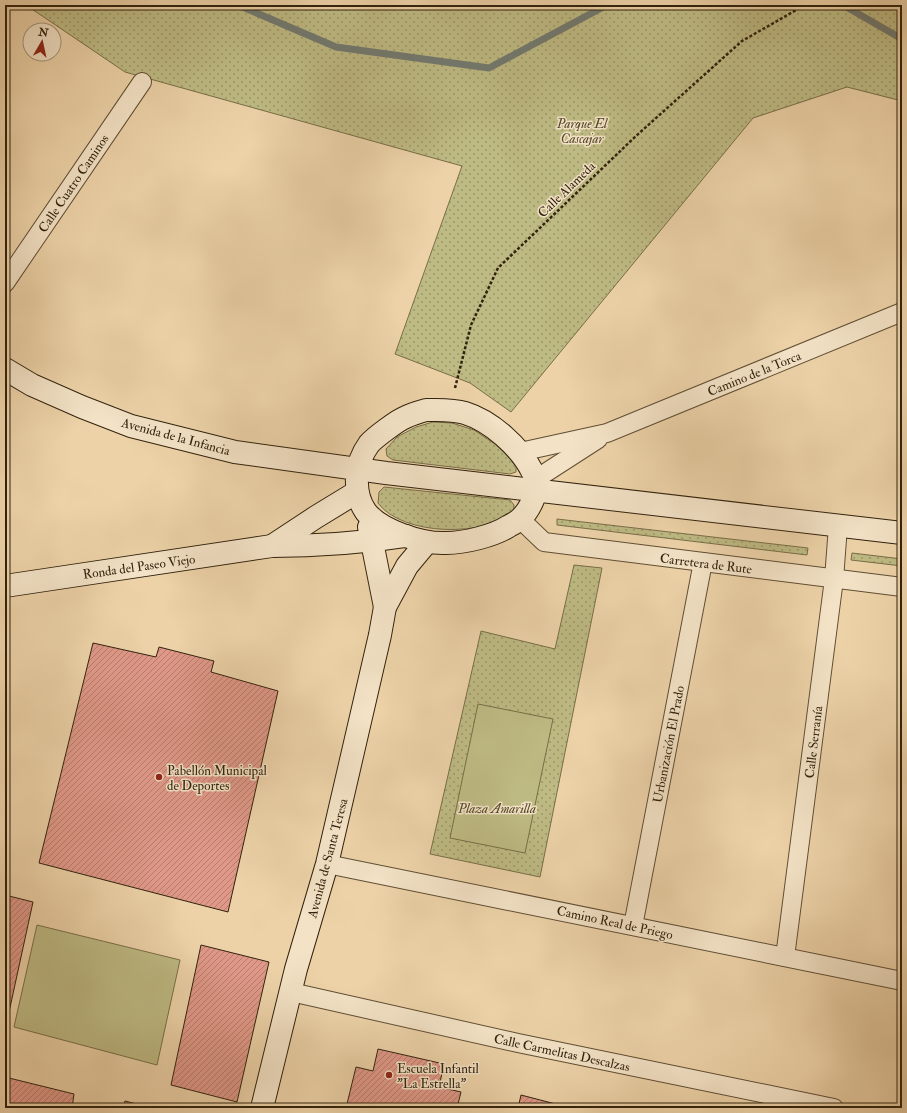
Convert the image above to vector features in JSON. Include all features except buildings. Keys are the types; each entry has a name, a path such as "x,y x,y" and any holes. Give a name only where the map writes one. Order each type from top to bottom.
{"street":[{"name":"Calle Cuatro Caminos","path":"5,283 142,82"},
{"name":"Camino de la Torca","path":"520,452 607,433 902,312"},
{"name":"Avenida de la Infancia","path":"5,369 32,385 130,426 235,452 358,470 536,485"},
{"path":"426,410 449,410 466,413 487,424 505,437 520,452 528,462 536,485 529,509 520,519 507,528 467,541 445,544 428,542 406,536 382,525 366,512 357,492 358,470 361,459 370,443 404,418 426,410"},
{"name":"Camino de la Torca","path":"536,485 607,433"},
{"path":"536,485 838,526 902,533"},
{"name":"Ronda del Paseo Viejo","path":"272,546 316,516 357,492"},
{"name":"Avenida de Santa Teresa","path":"366,512 384,607"},
{"name":"Carretera de Rute","path":"520,519 544,542 902,587"},
{"name":"Calle Serranía","path":"785,957 834,579 838,526"},
{"name":"Ronda del Paseo Viejo","path":"5,586 272,546 372,542 406,536"},
{"name":"Avenida de Santa Teresa","path":"262,1108 296,969 327,864 378,642 384,607 407,566 428,542"},
{"name":"Urbanización El Prado","path":"633,926 703,562"},
{"name":"Camino Real de Priego","path":"327,864 902,981"},
{"name":"Calle Carmelitas Descalzas","path":"291,992 518,1043 834,1108"}],"path":[{"name":"Calle Alameda","path":"449,410 471,325 498,268 636,136 742,41 805,5"}],"green space":[{"name":"Parque El Cascajar","path":"26,5 902,5 902,101 847,87 753,118 511,412 470,383 395,354 462,166 125,72 62,29 62,22 51,22"},
{"path":"433,422 452,423 474,430 495,444 513,461 516,466 516,472 510,474 393,460 387,456 386,449 397,437 416,427"},
{"path":"384,487 510,500 514,505 514,510 501,519 485,525 465,529 424,527 406,522 390,514 378,503 379,492"},
{"path":"557,519 808,548 807,555 557,525"},
{"path":"852,553 902,559 902,566 851,560"},
{"name":"Plaza Amarilla","path":"574,565 602,568 540,877 430,854 481,631 555,649"},
{"path":"478,704 553,719 525,853 450,838"},
{"path":"37,925 180,960 157,1065 14,1027"}],"waterway":[{"path":"238,5 336,47 489,68 607,5"},
{"path":"843,5 902,39"}],"place":[{"name":"Pabellón Municipal de Deportes","path":"159,777"},
{"name":"Escuela Infantil \"La Estrella\"","path":"389,1075"}]}
